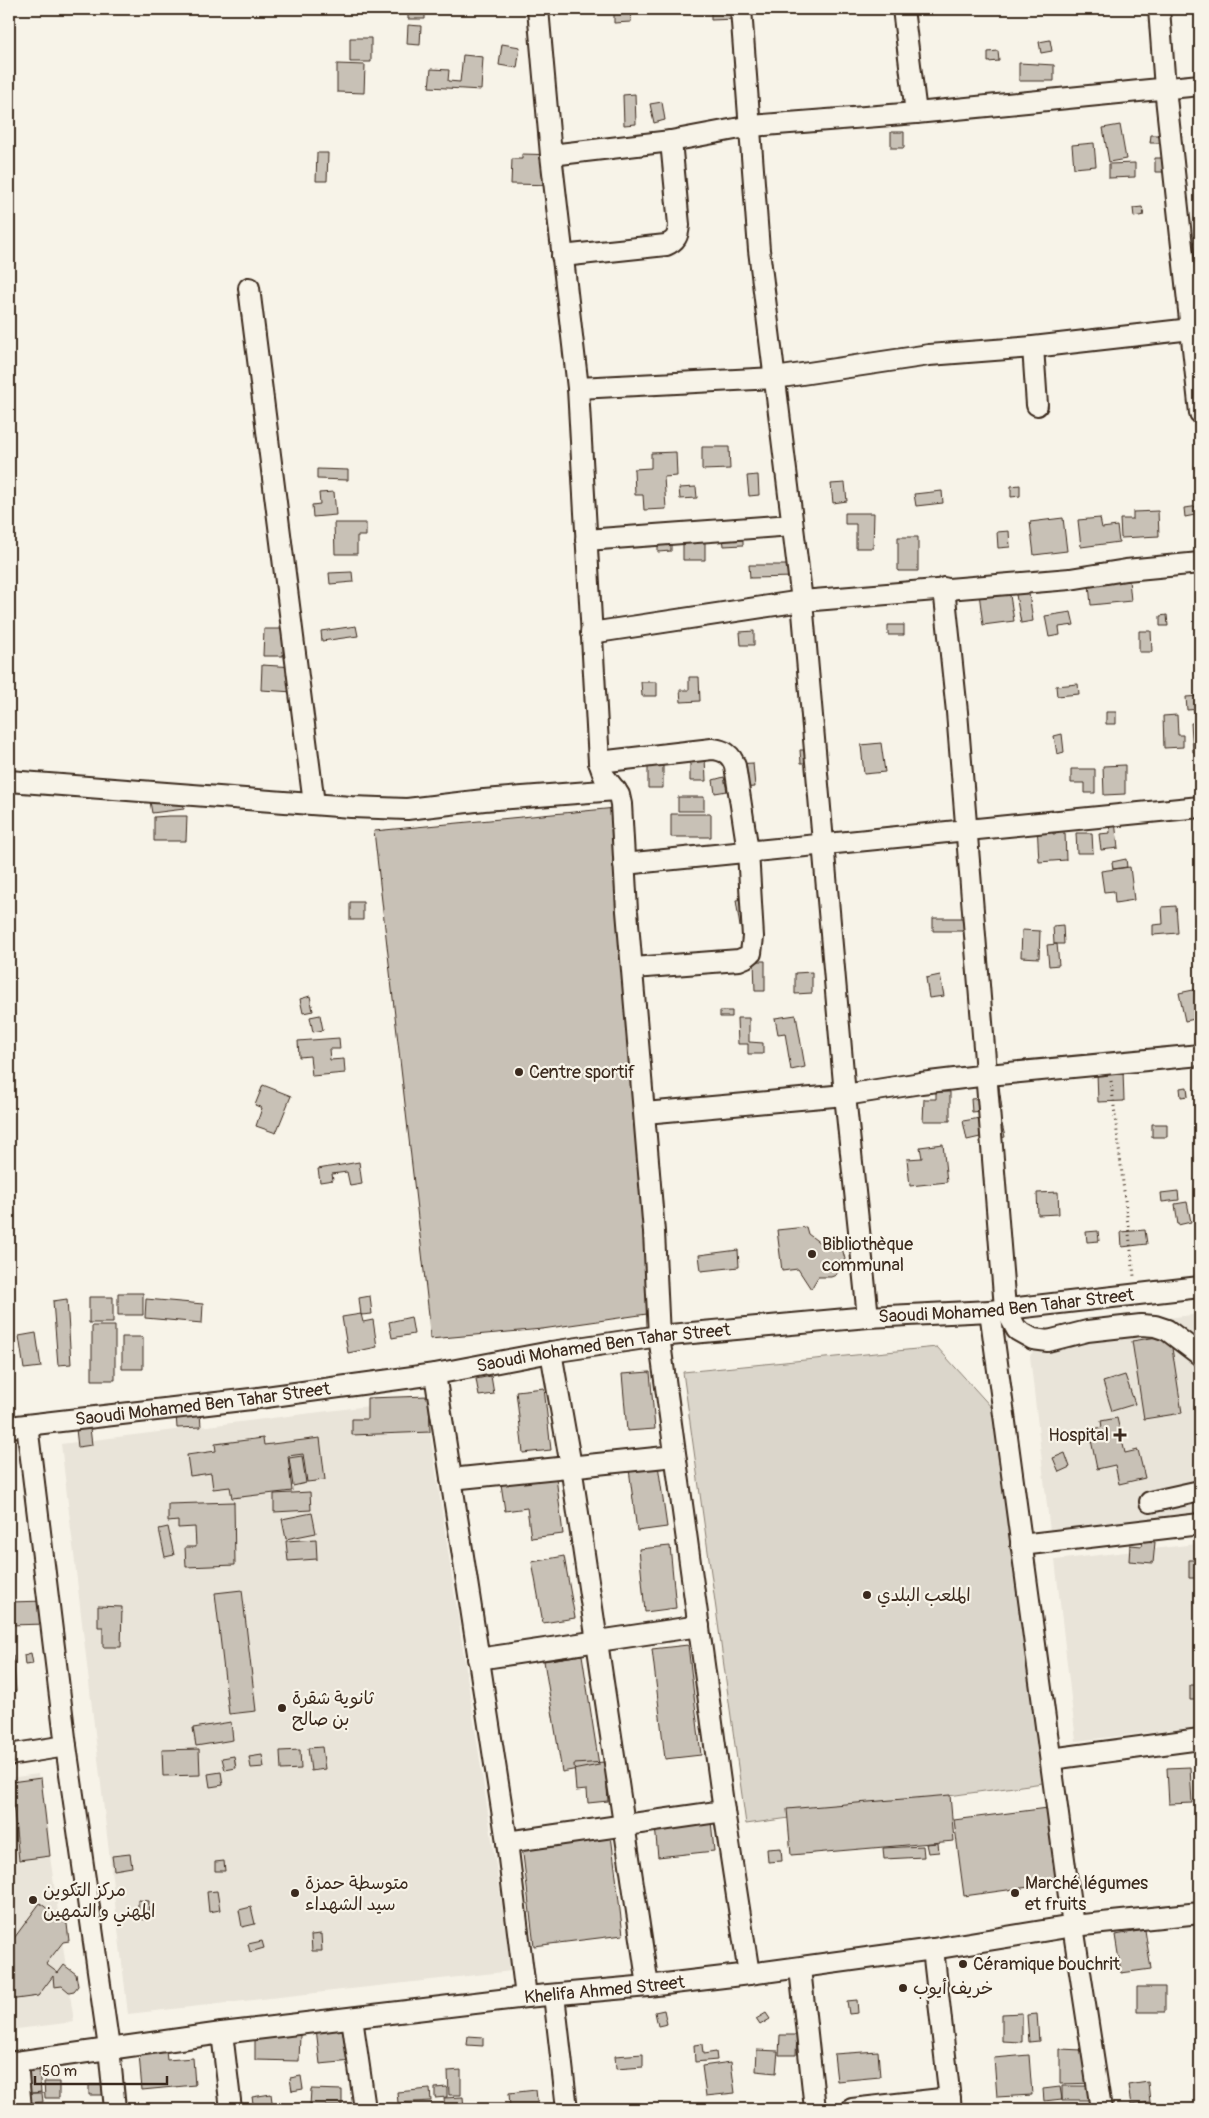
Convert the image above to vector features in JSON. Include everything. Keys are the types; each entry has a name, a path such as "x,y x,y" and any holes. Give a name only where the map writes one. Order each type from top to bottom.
{"street":[{"path":"538,9 551,155 578,388 599,762 604,776 616,790 621,804 624,864 654,1232 659,1336 724,1811 749,1974"},
{"path":"741,9 759,250 802,601 845,1095 868,1317"},
{"path":"903,9 916,113"},
{"path":"1159,9 1165,88 1195,329 1200,413"},
{"path":"551,155 672,141 751,126 916,113 1200,85"},
{"path":"562,256 672,243 676,238 679,225 672,141"},
{"path":"249,288 314,804"},
{"path":"578,388 775,378 929,355 1033,347 1195,329"},
{"path":"1033,347 1037,405"},
{"path":"586,540 792,525"},
{"path":"591,634 802,601 1070,579 1126,570 1200,563"},
{"path":"944,588 957,712 988,1075 998,1310 1021,1545 1073,1926 1101,2109"},
{"path":"599,762 712,749 721,750 726,753 732,759 735,766 748,851 753,936 751,953 746,958 739,960 633,968"},
{"path":"9,780 314,804 408,809 484,800 616,790"},
{"path":"624,864 1200,807"},
{"path":"645,1113 845,1095 988,1075 1200,1055"},
{"name":"Saoudi Mohamed Ben Tahar Street","path":"18,1426 251,1399 435,1374 551,1352 659,1336 868,1317 998,1310 1200,1287"},
{"path":"998,1310 1017,1330 1034,1339 1048,1341 1087,1331 1141,1325 1154,1326 1167,1330 1200,1355"},
{"path":"551,1352 571,1466 648,1986"},
{"path":"435,1374 507,1842 526,1997"},
{"path":"18,1426 109,2048 115,2109"},
{"path":"451,1479 675,1456"},
{"path":"1150,1502 1200,1491"},
{"path":"1021,1545 1199,1530"},
{"path":"478,1659 699,1626"},
{"path":"1051,1759 1200,1739"},
{"path":"9,1754 66,1746"},
{"path":"507,1842 724,1811"},
{"name":"Khelifa Ahmed Street","path":"13,2062 222,2033 526,1997 648,1986 800,1968 1073,1926 1200,1914"},
{"path":"852,2109 950,2104 933,1949"},
{"path":"800,1968 815,2109"},
{"path":"554,1995 567,2109"},
{"path":"352,2018 365,2109"},
{"path":"222,2033 231,2109"},
{"path":"13,2062 21,2109"}],"path":[{"path":"1108,1063 1136,1294"}],"shaded area":[{"name":"Hospital","path":"1200,1314 1200,1514 1050,1532 1030,1356 1045,1333"},
{"name":"الملعب البلدي","path":"937,1347 992,1408 1050,1782 746,1824 683,1372"},
{"name":"ثانوية شقرة بن صالح","path":"425,1399 512,1971 128,2014 61,1444"},
{"path":"1196,1544 1200,1583 1200,1727 1076,1741 1055,1560"},
{"name":"مركز التكوين المهني و التمهين","path":"38,1774 74,2022 9,2030 9,1778"}],"building":[{"path":"614,9 630,9 631,22 614,23"},
{"path":"711,9 736,9 737,19 711,20"},
{"path":"408,11 425,11 425,19 408,19"},
{"path":"408,25 421,26 420,45 407,44"},
{"path":"350,38 371,38 371,62 350,62"},
{"path":"1050,40 1052,51 1041,53 1039,42"},
{"path":"502,44 520,47 517,68 499,65"},
{"path":"998,51 999,61 988,62 988,52"},
{"path":"463,55 483,57 481,90 429,87 431,69 449,70 448,81 460,82"},
{"path":"1019,63 1054,65 1054,81 1019,81"},
{"path":"337,64 365,65 364,93 337,92"},
{"path":"635,94 636,124 624,125 623,95"},
{"path":"662,102 665,120 654,123 650,104"},
{"path":"1120,125 1126,159 1109,162 1103,128"},
{"path":"891,132 904,132 904,148 891,148"},
{"path":"1151,135 1181,135 1181,154 1172,143 1150,143"},
{"path":"1094,143 1096,166 1074,168 1072,145"},
{"path":"317,153 328,153 327,181 316,181"},
{"path":"522,154 559,155 558,185 511,184 512,159 522,159"},
{"path":"1155,158 1171,158 1171,172 1155,172"},
{"path":"1135,163 1135,177 1109,178 1109,164"},
{"path":"1142,207 1144,215 1134,217 1133,208"},
{"path":"702,447 729,447 730,469 702,470"},
{"path":"676,452 677,476 664,477 666,509 644,510 643,495 635,495 634,469 651,468 651,453"},
{"path":"317,469 348,470 348,480 317,479"},
{"path":"758,475 759,495 749,496 747,476"},
{"path":"845,483 847,501 833,503 831,484"},
{"path":"1020,485 1020,496 1011,497 1011,486"},
{"path":"696,487 697,498 680,499 679,488"},
{"path":"942,491 943,503 916,506 914,494"},
{"path":"334,492 336,515 313,517 312,505 320,504 319,493"},
{"path":"1200,506 1200,514 1185,517 1184,508"},
{"path":"1158,511 1159,536 1121,538 1120,519 1133,519 1133,512"},
{"path":"845,513 874,513 873,548 856,548 856,524 845,524"},
{"path":"1063,518 1067,551 1034,555 1030,522"},
{"path":"1100,518 1102,528 1117,526 1119,542 1081,547 1078,520"},
{"path":"334,523 366,523 366,536 357,536 357,554 335,554"},
{"path":"1009,531 1010,547 998,548 997,532"},
{"path":"743,536 743,545 724,546 723,537"},
{"path":"898,537 918,537 918,571 898,571"},
{"path":"683,541 705,541 705,560 683,560"},
{"path":"658,542 671,542 671,551 658,552"},
{"path":"749,565 795,565 795,577 750,578"},
{"path":"1128,569 1131,601 1091,605 1088,574"},
{"path":"352,572 353,582 330,584 329,573"},
{"path":"1028,587 1033,621 1021,623 1015,589"},
{"path":"1009,589 1014,621 983,625 979,593"},
{"path":"1071,612 1074,625 1059,627 1060,635 1049,637 1045,616"},
{"path":"1167,615 1168,626 1160,626 1160,616"},
{"path":"888,625 904,625 904,635 888,635"},
{"path":"356,626 358,636 322,641 321,631"},
{"path":"264,629 284,629 283,656 263,656"},
{"path":"754,631 754,645 741,645 740,632"},
{"path":"1139,631 1151,631 1152,652 1139,652"},
{"path":"262,665 295,667 294,692 261,690"},
{"path":"689,677 699,677 700,701 681,702 680,690 689,690"},
{"path":"641,682 657,682 657,696 642,696"},
{"path":"1078,684 1079,694 1057,696 1056,686"},
{"path":"1200,696 1200,709 1187,710 1186,697"},
{"path":"1106,712 1116,712 1116,724 1106,724"},
{"path":"1177,715 1178,735 1183,735 1183,747 1164,748 1163,716"},
{"path":"1191,723 1196,723 1197,738 1200,738 1200,752 1193,752"},
{"path":"1062,734 1064,752 1057,754 1054,736"},
{"path":"881,743 885,772 864,774 861,745"},
{"path":"800,750 807,750 807,763 801,763"},
{"path":"690,757 705,757 706,781 690,781"},
{"path":"648,762 663,762 663,788 648,788"},
{"path":"753,763 755,787 737,788 735,764"},
{"path":"1125,765 1125,794 1104,795 1103,766"},
{"path":"1071,769 1095,769 1095,793 1085,793 1085,783 1071,783"},
{"path":"724,777 727,791 715,793 713,780"},
{"path":"182,797 184,809 152,813 150,801"},
{"path":"678,797 704,797 704,811 678,811"},
{"name":"Centre sportif","path":"616,808 654,1313 542,1329 430,1339 429,1315 374,831"},
{"path":"671,814 711,814 711,837 671,837"},
{"path":"187,816 186,841 154,841 154,817"},
{"path":"1115,821 1118,848 1101,850 1099,834 1110,833 1109,822"},
{"path":"1037,823 1053,823 1053,834 1065,833 1066,860 1039,862"},
{"path":"1076,833 1092,833 1093,853 1077,853"},
{"path":"1126,859 1127,867 1113,869 1112,862"},
{"path":"1130,867 1134,900 1115,903 1114,891 1104,892 1101,871"},
{"path":"756,897 760,924 740,927 736,900"},
{"path":"350,902 363,902 363,920 350,920"},
{"path":"1176,906 1178,933 1153,935 1153,925 1163,924 1162,907"},
{"path":"933,918 969,918 970,931 933,931"},
{"path":"1063,925 1064,944 1054,944 1053,926"},
{"path":"1022,930 1040,931 1039,958 1021,957"},
{"path":"1057,944 1059,965 1049,966 1047,945"},
{"path":"754,961 765,961 765,991 755,991"},
{"path":"812,972 812,993 795,994 795,973"},
{"path":"940,975 944,996 929,998 926,978"},
{"path":"1198,989 1200,1018 1185,1021 1179,993"},
{"path":"310,996 313,1011 303,1013 300,999"},
{"path":"720,1011 732,1011 732,1017 720,1017"},
{"path":"320,1015 323,1030 313,1032 310,1017"},
{"path":"796,1015 805,1067 791,1070 785,1033 778,1034 775,1018"},
{"path":"737,1018 749,1018 749,1042 763,1043 763,1054 748,1054 748,1044 738,1044"},
{"path":"339,1038 340,1049 329,1049 330,1060 344,1059 345,1073 312,1076 310,1056 299,1057 298,1041"},
{"path":"1123,1071 1124,1101 1098,1102 1097,1072"},
{"path":"263,1085 291,1096 276,1133 256,1126 262,1108 255,1105"},
{"path":"999,1086 1002,1109 972,1112 971,1099 984,1098 983,1088"},
{"path":"1187,1087 1188,1096 1181,1097 1180,1088"},
{"path":"936,1092 950,1092 950,1121 923,1121 924,1099 936,1099"},
{"path":"986,1117 987,1127 1002,1124 1005,1137 990,1140 989,1135 967,1140 963,1121"},
{"path":"1152,1124 1167,1124 1167,1137 1152,1137"},
{"path":"943,1144 947,1182 910,1186 907,1159 922,1158 920,1147"},
{"path":"359,1162 362,1184 350,1186 347,1172 332,1174 333,1180 320,1182 318,1169"},
{"path":"1178,1191 1179,1200 1162,1202 1161,1193"},
{"path":"1058,1192 1059,1214 1038,1215 1037,1193"},
{"path":"1187,1202 1191,1222 1178,1225 1175,1204"},
{"name":"Bibliothèque communal","path":"806,1227 808,1234 820,1243 842,1248 845,1259 836,1275 818,1277 811,1289 798,1269 782,1271 777,1230"},
{"path":"1145,1230 1147,1244 1122,1247 1121,1232"},
{"path":"1098,1231 1099,1241 1087,1242 1086,1232"},
{"path":"738,1250 739,1267 701,1271 699,1255"},
{"path":"118,1293 143,1293 143,1315 118,1315"},
{"path":"370,1296 372,1314 361,1315 359,1298"},
{"path":"89,1297 113,1297 113,1323 89,1323"},
{"path":"67,1299 71,1364 58,1365 53,1301"},
{"path":"146,1299 203,1304 202,1323 145,1318"},
{"path":"9,1312 12,1312 11,1342 9,1342"},
{"path":"361,1314 363,1322 373,1320 377,1347 348,1353 342,1317"},
{"path":"411,1317 414,1334 392,1338 389,1322"},
{"path":"92,1326 115,1326 115,1380 92,1380"},
{"path":"36,1333 41,1367 24,1369 19,1336"},
{"path":"1170,1335 1182,1413 1144,1419 1132,1341"},
{"path":"122,1337 143,1337 143,1369 122,1369"},
{"path":"650,1372 655,1429 627,1431 622,1374"},
{"path":"1125,1375 1135,1404 1112,1411 1103,1382"},
{"path":"491,1376 494,1394 479,1396 476,1379"},
{"path":"544,1388 551,1450 523,1453 516,1391"},
{"path":"429,1396 430,1432 352,1435 352,1419 367,1419 367,1398"},
{"path":"200,1413 201,1427 177,1428 176,1414"},
{"path":"1117,1418 1125,1453 1138,1450 1145,1478 1119,1484 1115,1465 1097,1469 1089,1430 1102,1427 1101,1421"},
{"path":"90,1428 92,1445 78,1447 76,1429"},
{"path":"263,1438 264,1445 320,1438 325,1480 307,1482 303,1454 288,1456 292,1491 232,1498 230,1487 213,1489 211,1473 190,1476 187,1455 216,1451 215,1444"},
{"path":"1065,1453 1070,1467 1059,1472 1053,1458"},
{"path":"302,1456 306,1483 293,1486 289,1458"},
{"path":"658,1465 667,1527 637,1531 629,1469"},
{"path":"556,1477 563,1534 531,1538 527,1508 505,1511 501,1484"},
{"path":"310,1492 311,1510 274,1512 274,1494"},
{"path":"234,1502 235,1565 186,1567 185,1547 196,1547 195,1527 178,1528 178,1521 168,1522 168,1504"},
{"path":"312,1513 316,1533 286,1539 282,1519"},
{"path":"168,1527 174,1555 165,1557 159,1529"},
{"path":"316,1539 317,1559 288,1561 286,1541"},
{"path":"1143,1541 1155,1542 1153,1563 1129,1561 1130,1545 1142,1546"},
{"path":"670,1546 676,1608 645,1612 639,1549"},
{"path":"564,1556 575,1618 543,1623 532,1562"},
{"path":"1189,1560 1200,1560 1200,1578 1189,1578"},
{"path":"242,1590 256,1711 229,1714 215,1593"},
{"path":"47,1601 47,1624 9,1625 9,1602"},
{"path":"98,1606 122,1607 121,1647 103,1647 103,1627 98,1627"},
{"path":"688,1645 701,1755 665,1759 652,1649"},
{"path":"31,1653 33,1664 25,1665 24,1655"},
{"path":"9,1655 13,1655 16,1691 9,1692"},
{"path":"582,1655 599,1765 562,1772 544,1661"},
{"path":"1190,1685 1200,1685 1200,1700 1190,1700"},
{"path":"231,1722 233,1740 196,1746 193,1728"},
{"path":"322,1747 325,1769 311,1771 308,1748"},
{"path":"199,1749 200,1775 163,1776 162,1750"},
{"path":"300,1750 301,1769 281,1770 280,1751"},
{"path":"262,1755 264,1767 251,1768 249,1757"},
{"path":"234,1756 236,1768 225,1770 222,1758"},
{"path":"605,1762 608,1801 588,1803 587,1790 576,1791 574,1764"},
{"path":"1190,1767 1192,1803 1169,1804 1167,1768"},
{"path":"221,1772 223,1785 210,1787 208,1774"},
{"path":"41,1778 50,1856 19,1860 11,1782"},
{"path":"950,1795 954,1841 791,1855 787,1809"},
{"path":"1048,1808 1058,1883 964,1896 954,1820"},
{"path":"711,1821 714,1851 658,1857 655,1826"},
{"path":"611,1835 623,1935 534,1946 522,1846"},
{"path":"938,1843 939,1852 928,1853 926,1844"},
{"path":"923,1846 924,1857 884,1859 883,1848"},
{"path":"781,1848 782,1861 768,1862 767,1849"},
{"path":"130,1854 132,1867 114,1870 112,1856"},
{"path":"224,1861 225,1871 215,1871 215,1862"},
{"path":"217,1891 220,1910 209,1912 207,1892"},
{"path":"138,1900 149,1901 148,1920 138,1919"},
{"path":"40,1903 67,1924 69,1941 63,1942 46,1964 58,1973 64,1965 76,1974 78,1986 74,1991 69,1992 62,1986 54,1987 53,1976 38,1996 9,2000 9,1945"},
{"path":"251,1907 255,1924 242,1927 239,1910"},
{"path":"1145,1930 1151,1969 1121,1973 1115,1935"},
{"path":"321,1934 322,1951 312,1951 311,1935"},
{"path":"262,1941 264,1948 250,1952 248,1944"},
{"path":"1137,1987 1165,1987 1165,2012 1137,2012"},
{"path":"857,2000 858,2013 849,2014 847,2001"},
{"path":"664,2010 667,2024 658,2026 655,2012"},
{"path":"766,2013 770,2019 760,2025 756,2019"},
{"path":"1022,2013 1022,2042 1002,2041 1002,2014"},
{"path":"1037,2014 1039,2041 1029,2042 1027,2015"},
{"path":"359,2023 363,2060 320,2064 316,2028"},
{"path":"255,2034 300,2035 299,2061 255,2060"},
{"path":"780,2035 797,2035 796,2055 779,2055"},
{"path":"468,2036 483,2037 483,2046 467,2045"},
{"path":"702,2044 703,2054 716,2052 717,2060 695,2062 694,2045"},
{"path":"1060,2049 1082,2050 1083,2058 1097,2058 1097,2083 1060,2084"},
{"path":"757,2050 778,2051 776,2073 756,2071"},
{"path":"166,2051 167,2060 193,2058 195,2085 142,2090 139,2054"},
{"path":"878,2051 880,2077 837,2081 834,2054"},
{"path":"643,2054 643,2067 616,2069 615,2056"},
{"path":"1029,2055 1032,2095 997,2097 994,2058"},
{"path":"731,2062 735,2093 706,2096 702,2066"},
{"path":"39,2070 41,2092 18,2095 15,2072"},
{"path":"461,2070 461,2095 449,2095 448,2071"},
{"path":"301,2076 303,2089 292,2091 290,2078"},
{"path":"44,2082 59,2082 59,2098 45,2098"},
{"path":"1148,2082 1150,2102 1131,2105 1128,2085"},
{"path":"89,2085 111,2085 111,2095 89,2095"},
{"path":"1062,2086 1091,2086 1091,2100 1062,2100"},
{"path":"447,2087 447,2097 435,2098 435,2088"},
{"path":"1060,2087 1062,2099 1044,2101 1043,2089"},
{"path":"311,2089 342,2090 342,2106 310,2106"},
{"path":"430,2089 431,2101 398,2103 397,2092"},
{"path":"536,2090 538,2109 501,2109 510,2107 509,2093"},
{"path":"29,2093 42,2093 43,2102 30,2103"},
{"path":"271,2094 273,2109 254,2109 252,2097"},
{"path":"463,2097 464,2109 445,2109 444,2098"}],"place":[{"name":"Centre sportif","path":"519,1072"},
{"name":"Bibliothèque communal","path":"812,1254"},
{"name":"Hospital","path":"1120,1435"},
{"name":"الملعب البلدي","path":"867,1595"},
{"name":"ثانوية شقرة بن صالح","path":"282,1708"},
{"name":"متوسطة حمزة سيد الشهداء","path":"295,1893"},
{"name":"Marché légumes et fruits","path":"1015,1893"},
{"name":"مركز التكوين المهني و التمهين","path":"33,1900"},
{"name":"Céramique bouchrit","path":"963,1964"},
{"name":"خريف أيوب","path":"903,1988"}]}
